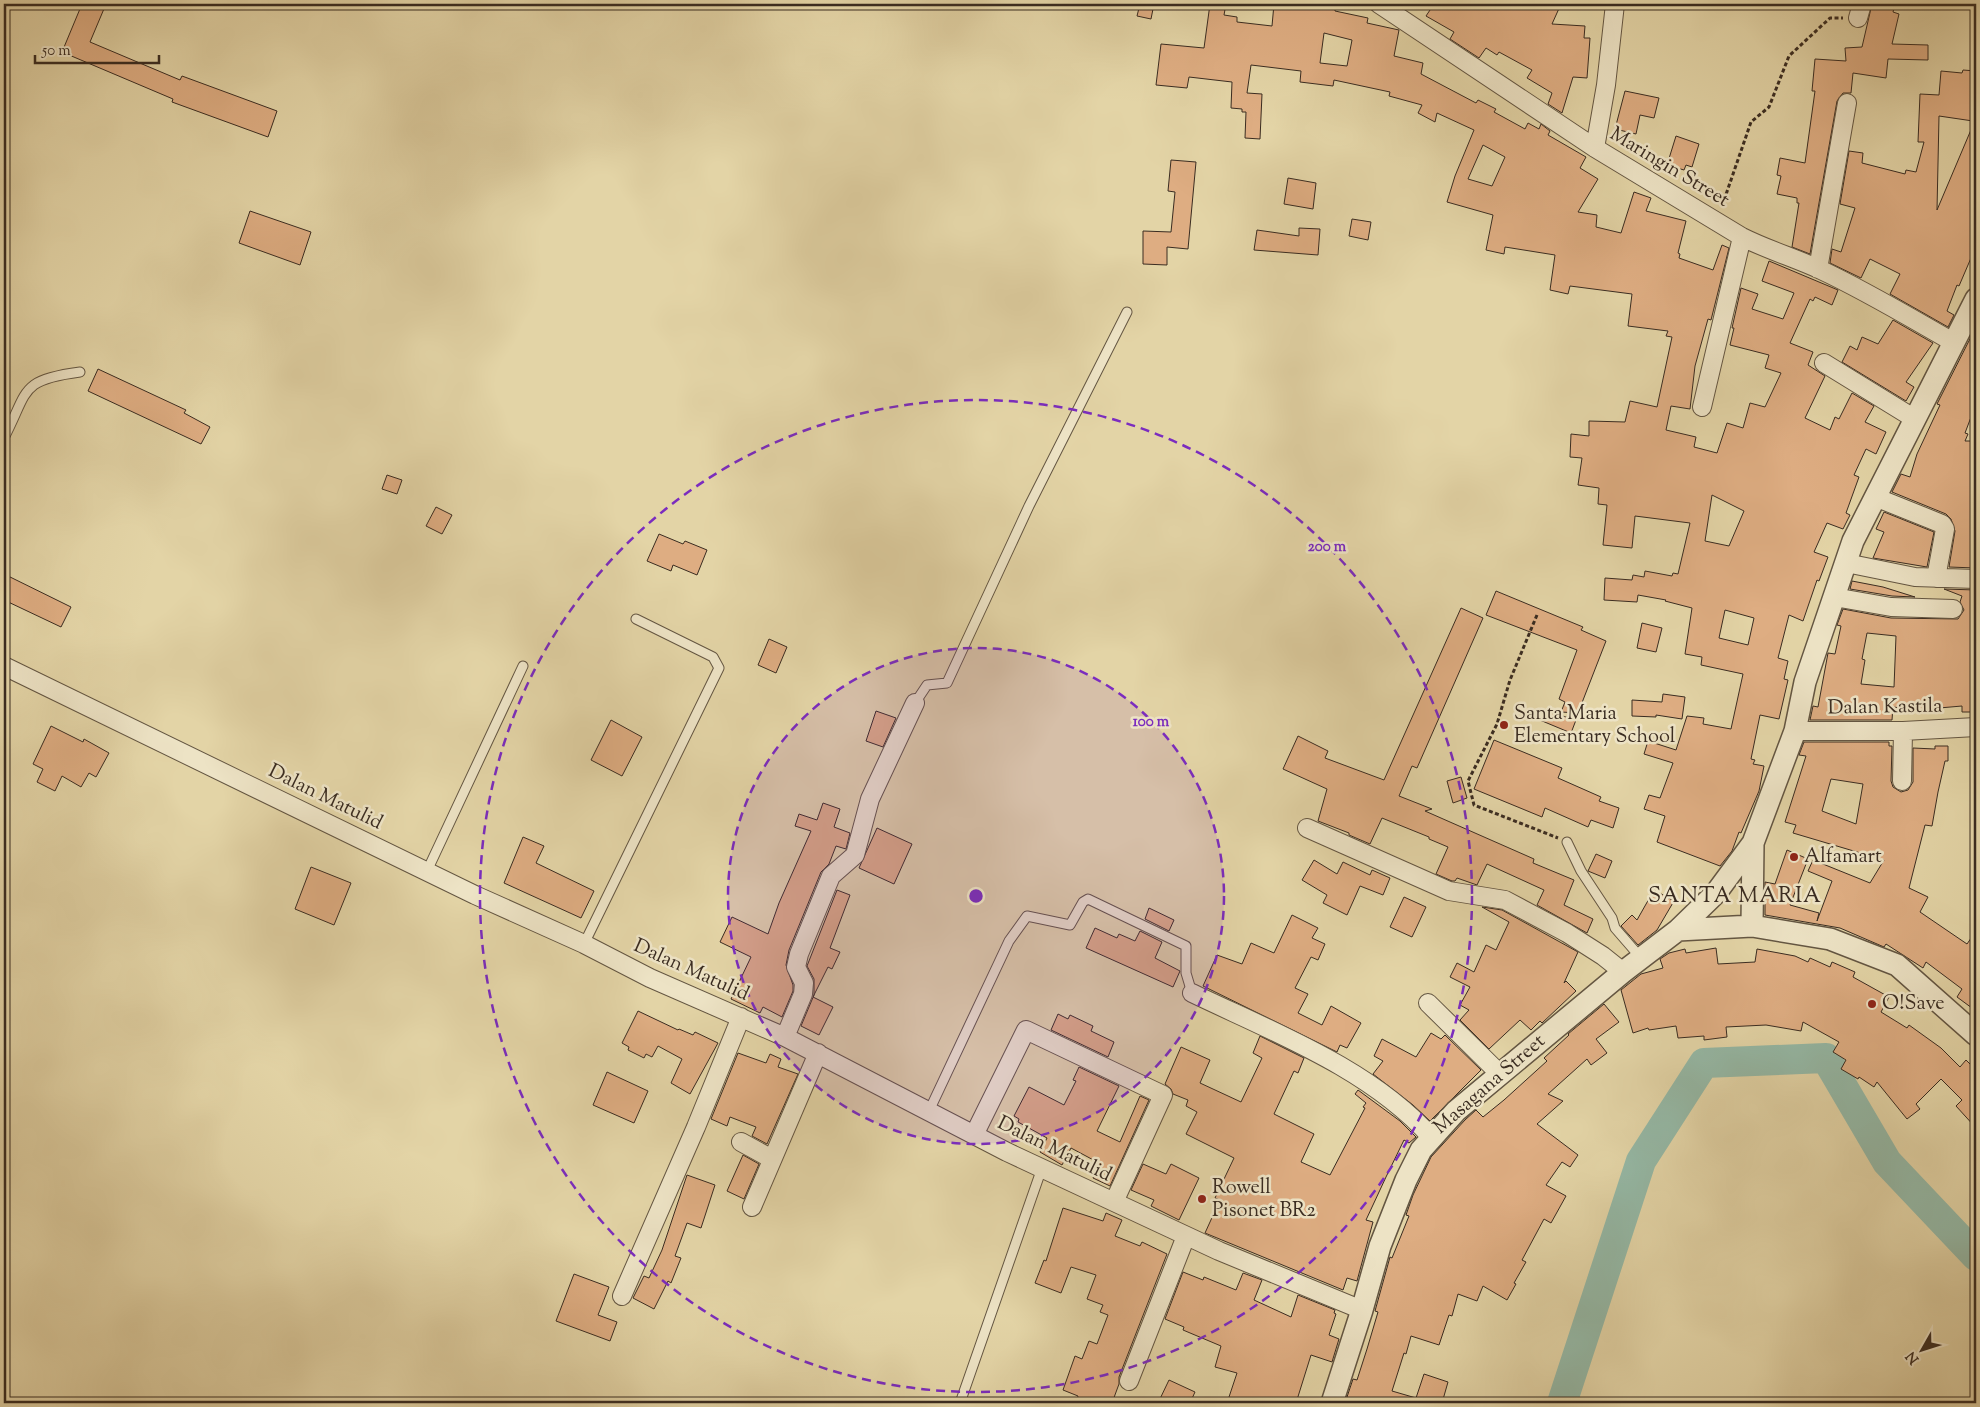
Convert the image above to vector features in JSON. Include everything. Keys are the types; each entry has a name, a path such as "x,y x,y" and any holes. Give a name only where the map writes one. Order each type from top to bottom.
{"street":[{"name":"Maringin Street","path":"1379,4 1595,148 1742,238 1818,268 1869,293 1953,342"},
{"path":"1595,148 1606,86 1615,4"},
{"path":"1818,268 1847,103"},
{"path":"1702,407 1742,238"},
{"path":"1752,926 1753,842 1795,731 1805,682 1853,541 1976,299"},
{"path":"1824,363 1915,419"},
{"path":"1875,497 1942,524 1945,528 1936,578"},
{"path":"1846,562 1915,577 1976,579"},
{"path":"1834,597 1890,607 1953,608"},
{"name":"Dalan Matulid","path":"4,666 475,895 584,944 650,978 785,1037 1042,1168 1186,1236 1362,1310"},
{"path":"785,1037 803,994 804,983 796,967 799,954 831,876 854,855 870,799 914,703"},
{"name":"Dalan Kastila","path":"1795,731 1904,731 1976,727"},
{"path":"1902,781 1904,731"},
{"path":"1307,828 1449,891 1505,900 1566,932 1603,956 1623,972"},
{"name":"Masagana Street","path":"1332,1403 1380,1246 1420,1150 1456,1111 1623,972 1678,930 1716,893 1753,842"},
{"path":"1678,930 1752,926 1830,939 1897,965 1976,1036"},
{"path":"1192,993 1306,1047 1363,1079 1431,1137"},
{"path":"1428,1003 1500,1074"},
{"path":"622,1296 696,1127 741,1017"},
{"path":"974,1135 1026,1030 1163,1095 1114,1202"},
{"path":"752,1207 818,1053"},
{"path":"741,1142 772,1159"},
{"path":"1129,1382 1186,1236"}],"lane":[{"path":"914,703 927,685 947,683 1029,506 1127,312"},
{"path":"4,438 14,414 32,386 41,379 80,372"},
{"path":"584,944 719,668 713,657 636,619"},
{"path":"427,871 523,666"},
{"path":"1567,842 1581,871 1612,918 1615,928 1642,958"},
{"path":"929,1111 1009,941 1027,916 1070,925 1083,902 1088,899 1186,946 1186,973 1192,993"},
{"path":"960,1403 1042,1168"}],"path":[{"path":"1716,221 1751,122 1770,107 1789,56 1830,18 1860,11"},
{"path":"1537,615 1510,680 1497,724 1468,781 1474,805 1567,842"}],"building":[{"path":"82,4 106,4 90,42 180,80 182,76 277,111 268,137 172,102 173,99 62,52"},
{"path":"1140,4 1154,4 1151,19 1137,16"},
{"path":"1210,4 1226,4 1224,15 1237,17 1237,22 1272,26 1274,4 1335,6 1335,11 1368,18 1367,23 1399,30 1394,56 1423,63 1421,74 1476,103 1478,100 1496,109 1494,112 1525,129 1528,123 1539,129 1541,124 1550,131 1548,135 1586,157 1580,168 1598,179 1578,212 1597,215 1596,227 1621,233 1634,192 1651,198 1646,211 1686,221 1678,253 1680,254 1679,258 1713,270 1722,245 1729,248 1711,320 1708,319 1695,366 1690,409 1671,406 1666,430 1696,437 1694,447 1717,453 1727,423 1743,428 1750,403 1765,407 1781,373 1765,368 1769,355 1730,345 1741,288 1758,294 1752,309 1783,319 1794,293 1762,281 1769,261 1838,290 1832,305 1815,297 1813,301 1810,299 1790,343 1813,352 1808,365 1825,376 1805,418 1830,430 1835,417 1839,419 1852,393 1874,406 1865,422 1886,432 1876,454 1866,449 1854,475 1859,477 1846,513 1850,515 1843,529 1827,523 1814,552 1828,557 1819,581 1817,580 1803,621 1789,615 1778,658 1788,661 1784,679 1788,680 1779,719 1760,715 1751,759 1755,760 1753,764 1764,766 1759,791 1732,851 1720,866 1657,842 1665,816 1644,809 1649,795 1660,798 1673,763 1644,754 1648,741 1676,750 1687,716 1704,718 1703,724 1731,729 1743,674 1701,665 1702,657 1685,654 1692,608 1666,600 1638,595 1637,602 1604,600 1605,578 1632,580 1633,575 1644,577 1645,571 1672,576 1673,573 1678,574 1690,523 1635,516 1632,548 1603,545 1607,505 1598,504 1599,488 1578,485 1582,458 1570,457 1571,434 1589,436 1589,421 1625,422 1630,401 1657,407 1672,337 1666,336 1668,331 1628,326 1632,294 1570,286 1568,294 1550,290 1555,255 1505,247 1504,254 1486,250 1493,215 1447,202 1455,176 1474,130 1437,113 1435,122 1418,113 1422,105 1389,96 1390,92 1334,80 1333,86 1300,82 1301,71 1251,65 1247,93 1262,94 1260,139 1245,138 1246,112 1242,112 1242,109 1231,108 1232,82 1189,77 1187,88 1156,85 1161,44 1204,48","holes":["1324,33 1352,40 1347,66 1320,63","1483,145 1505,157 1492,186 1468,179","1712,495 1744,511 1729,546 1705,541","1725,610 1754,618 1748,645 1719,638"]},
{"path":"1434,4 1561,4 1552,24 1585,26 1584,38 1590,38 1587,78 1573,77 1562,113 1548,104 1552,93 1527,78 1532,70 1499,52 1497,55 1486,48 1479,58 1450,39 1454,32 1426,16"},
{"path":"1872,4 1895,4 1893,12 1899,14 1892,44 1928,45 1928,60 1888,59 1886,78 1853,73 1851,93 1843,93 1837,101 1810,254 1792,247 1799,203 1797,203 1797,198 1777,194 1781,176 1777,175 1780,158 1805,163 1815,91 1812,91 1815,59 1846,61 1845,48 1862,47"},
{"path":"1963,70 1976,71 1976,100 1973,121 1939,116 1937,210 1976,118 1976,260 1971,258 1959,286 1957,285 1947,311 1954,315 1948,327 1890,294 1900,274 1870,259 1861,278 1830,263 1832,249 1841,252 1855,208 1840,204 1849,151 1863,153 1862,163 1905,174 1906,170 1916,172 1924,142 1918,142 1920,94 1939,95 1941,71 1962,73"},
{"path":"1625,91 1659,98 1654,118 1640,115 1636,134 1615,129"},
{"path":"1676,136 1699,144 1692,167 1686,165 1684,170 1667,165"},
{"path":"1171,160 1196,162 1188,249 1167,247 1167,265 1143,264 1143,231 1171,232 1175,192 1168,191"},
{"path":"1288,178 1316,183 1313,209 1284,204"},
{"path":"250,211 311,232 300,265 239,243"},
{"path":"1352,219 1371,222 1368,240 1349,236"},
{"path":"1299,228 1320,229 1318,255 1254,250 1257,230 1299,236"},
{"path":"1893,320 1933,343 1906,382 1914,387 1906,401 1842,362 1850,346 1857,350 1862,337 1878,344"},
{"path":"1976,327 1976,390 1972,400 1976,404 1965,433 1968,434 1965,441 1976,441 1976,523 1972,549 1976,550 1976,568 1949,567 1955,531 1951,519 1946,514 1892,492 1901,474 1910,477 1917,454 1940,405 1937,404"},
{"path":"98,369 186,410 184,413 210,427 201,444 88,391"},
{"path":"387,475 402,480 397,494 382,489"},
{"path":"436,507 452,515 442,534 426,526"},
{"path":"1884,512 1934,532 1927,567 1873,558 1884,532 1876,529"},
{"path":"659,534 683,544 685,541 707,550 697,575 673,565 671,571 647,561"},
{"path":"4,574 71,607 61,627 4,600"},
{"path":"1852,581 1883,587 1915,597 1892,596 1850,589"},
{"path":"1944,589 1976,590 1976,642 1974,642 1976,712 1962,712 1962,706 1916,710 1893,707 1892,720 1810,720 1813,706 1818,707 1828,653 1835,654 1841,626 1837,625 1843,609 1891,618 1958,619 1964,610 1960,602 1962,596","holes":["1867,633 1896,636 1894,687 1861,684 1865,660 1862,659"]},
{"path":"1496,591 1583,627 1581,630 1606,641 1578,713 1561,712 1565,702 1559,699 1577,650 1486,615"},
{"path":"1461,608 1483,618 1417,768 1412,766 1399,796 1432,809 1425,811 1534,859 1533,863 1574,880 1564,905 1593,919 1587,933 1537,905 1544,890 1487,864 1477,885 1457,878 1455,881 1452,881 1436,874 1448,847 1429,839 1429,837 1382,818 1370,844 1349,835 1349,833 1318,821 1327,789 1283,769 1298,736 1328,751 1325,758 1384,780"},
{"path":"1642,623 1662,628 1656,652 1637,648"},
{"path":"769,639 787,647 776,673 758,665"},
{"path":"1663,694 1685,697 1682,719 1656,715 1656,717 1632,716 1632,700 1662,702"},
{"path":"1538,709 1576,720 1571,733 1535,718"},
{"path":"876,711 896,718 883,747 866,741"},
{"path":"611,720 642,737 622,776 591,760"},
{"path":"51,726 83,742 84,739 109,753 96,777 89,773 81,787 62,776 55,791 37,782 43,769 33,764"},
{"path":"1494,740 1562,768 1558,778 1601,797 1599,801 1619,808 1613,828 1591,820 1588,827 1545,808 1542,817 1474,789"},
{"path":"1804,742 1889,742 1889,746 1892,746 1891,781 1893,787 1901,792 1908,790 1913,782 1913,748 1935,749 1935,746 1948,746 1948,761 1945,761 1932,826 1925,825 1909,888 1928,897 1920,912 1967,944 1976,931 1976,1011 1957,997 1962,989 1926,962 1923,968 1886,944 1884,947 1840,928 1765,915 1765,882 1775,884 1787,850 1808,859 1790,905 1819,913 1817,921 1832,881 1808,871 1813,860 1870,883 1884,860 1793,833 1796,825 1785,822 1806,756 1799,755","holes":["1831,779 1863,784 1856,824 1822,811"]},
{"path":"1461,777 1467,798 1453,803 1447,781"},
{"path":"823,803 840,809 834,827 850,833 846,849 836,846 829,864 821,872 789,950 786,965 793,985 793,991 782,1017 763,1007 760,1013 731,999 751,957 720,942 732,917 768,934 779,903 811,831 795,826 799,814 817,820"},
{"path":"877,828 912,844 894,884 859,868"},
{"path":"523,837 544,846 536,863 594,891 581,918 504,883"},
{"path":"1596,854 1612,861 1605,878 1588,871"},
{"path":"1314,860 1337,874 1343,862 1370,875 1372,870 1390,878 1383,895 1360,886 1347,915 1323,903 1327,895 1302,880"},
{"path":"311,867 351,883 334,925 295,909"},
{"path":"837,890 850,895 830,948 840,952 832,969 828,967 814,995 814,979 807,966"},
{"path":"1654,890 1674,901 1657,930 1638,945 1621,926 1632,915 1637,920"},
{"path":"1404,897 1426,907 1412,937 1390,927"},
{"path":"1482,907 1502,910 1578,952 1564,983 1566,981 1576,991 1542,1023 1540,1021 1531,1030 1520,1020 1489,1049 1460,1020 1469,1010 1460,1005 1470,987 1450,977 1457,963 1474,972 1486,945 1496,950 1509,922"},
{"path":"1149,908 1174,920 1169,931 1145,919"},
{"path":"1292,915 1318,928 1312,938 1325,944 1318,960 1311,957 1295,988 1308,994 1298,1013 1322,1025 1331,1006 1361,1023 1347,1048 1340,1045 1337,1052 1203,986 1217,955 1242,964 1251,943 1274,953"},
{"path":"1095,928 1117,938 1119,934 1135,941 1140,931 1162,942 1155,958 1180,971 1173,987 1086,948"},
{"path":"1716,948 1718,964 1755,962 1757,949 1795,956 1808,962 1810,958 1830,967 1832,962 1855,972 1853,977 1889,997 1881,1012 1907,1028 1909,1025 1941,1048 1960,1067 1966,1060 1976,1070 1976,1128 1956,1106 1962,1100 1941,1079 1916,1104 1920,1109 1907,1119 1877,1082 1874,1087 1859,1077 1858,1079 1841,1069 1846,1060 1833,1052 1839,1042 1803,1022 1801,1031 1766,1025 1726,1027 1727,1037 1704,1040 1704,1036 1678,1038 1676,1026 1649,1030 1648,1028 1633,1033 1621,990 1641,974 1663,968 1660,959 1669,953 1685,949 1686,953"},
{"path":"813,997 833,1007 819,1035 801,1026"},
{"path":"1604,1004 1619,1022 1596,1039 1607,1053 1591,1065 1587,1059 1548,1094 1563,1101 1537,1124 1578,1155 1570,1167 1562,1162 1546,1185 1566,1196 1551,1223 1544,1219 1522,1260 1526,1262 1507,1300 1483,1286 1477,1301 1458,1294 1452,1316 1449,1315 1439,1345 1411,1336 1406,1354 1404,1353 1392,1391 1416,1398 1424,1374 1448,1382 1442,1403 1345,1403 1353,1379 1357,1380 1367,1349 1378,1312 1375,1311 1390,1257 1392,1258 1409,1216 1406,1215 1413,1195 1431,1157 1476,1110 1483,1117 1504,1100 1547,1061 1544,1058 1568,1034"},
{"path":"638,1011 678,1030 693,1035 695,1032 718,1043 690,1094 671,1083 682,1059 658,1046 652,1057 646,1054 644,1058 628,1050 629,1047 622,1043"},
{"path":"1058,1014 1068,1019 1070,1015 1093,1026 1091,1031 1114,1042 1108,1057 1051,1030"},
{"path":"1431,1033 1441,1039 1445,1035 1481,1070 1430,1121 1413,1105 1373,1074 1383,1061 1374,1056 1382,1039 1416,1057"},
{"path":"1260,1036 1304,1058 1298,1073 1294,1071 1274,1114 1314,1134 1301,1162 1330,1175 1365,1108 1363,1107 1366,1103 1355,1094 1358,1090 1400,1121 1416,1137 1409,1143 1404,1140 1386,1177 1366,1220 1373,1222 1357,1281 1347,1278 1343,1290 1205,1233 1220,1200 1215,1198 1234,1158 1186,1134 1197,1112 1186,1106 1188,1100 1173,1094 1171,1089 1165,1084 1181,1047 1210,1060 1200,1083 1241,1102 1262,1058 1253,1053"},
{"path":"738,1053 766,1063 770,1054 781,1059 778,1067 798,1074 767,1144 752,1136 756,1127 730,1117 727,1126 711,1119"},
{"path":"1079,1067 1119,1086 1097,1131 1120,1142 1140,1096 1149,1100 1110,1186 1093,1178 1099,1163 1071,1148 1062,1165 1040,1152 1047,1138 1018,1122 1019,1119 1014,1116 1029,1087 1064,1105 1076,1081 1073,1080"},
{"path":"607,1072 648,1091 634,1123 593,1105"},
{"path":"743,1155 759,1164 744,1199 727,1191"},
{"path":"1143,1164 1166,1174 1171,1164 1199,1178 1179,1220 1151,1206 1154,1200 1131,1190"},
{"path":"687,1175 715,1185 701,1228 687,1223 675,1256 681,1258 671,1283 668,1281 654,1309 633,1298 644,1276 649,1278 662,1250"},
{"path":"1063,1208 1103,1221 1106,1213 1122,1220 1115,1236 1140,1246 1142,1242 1167,1254 1119,1377 1119,1384 1112,1403 1076,1403 1078,1396 1063,1390 1075,1356 1082,1359 1089,1341 1097,1344 1108,1315 1100,1312 1103,1305 1087,1299 1096,1275 1071,1267 1061,1293 1035,1283 1044,1260 1046,1261"},
{"path":"1183,1272 1203,1280 1204,1277 1236,1290 1243,1273 1262,1280 1254,1300 1291,1317 1298,1295 1335,1310 1334,1313 1336,1314 1329,1335 1339,1339 1332,1362 1311,1355 1296,1403 1227,1403 1237,1373 1215,1367 1221,1346 1183,1330 1184,1327 1165,1319"},
{"path":"574,1274 609,1287 598,1315 617,1322 610,1341 556,1321"},
{"path":"1169,1380 1195,1392 1190,1403 1158,1403"}],"waterway":[{"path":"1562,1403 1641,1161 1704,1063 1826,1058 1887,1162 1976,1256"}],"place":[{"name":"Santa Maria Elementary School","path":"1504,725"},
{"name":"Alfamart","path":"1794,857"},
{"name":"O!Save","path":"1872,1004"},
{"name":"Rowell Pisonet BR2","path":"1202,1199"}],"district":[{"name":"SANTA MARIA","path":"1735,897"}]}
